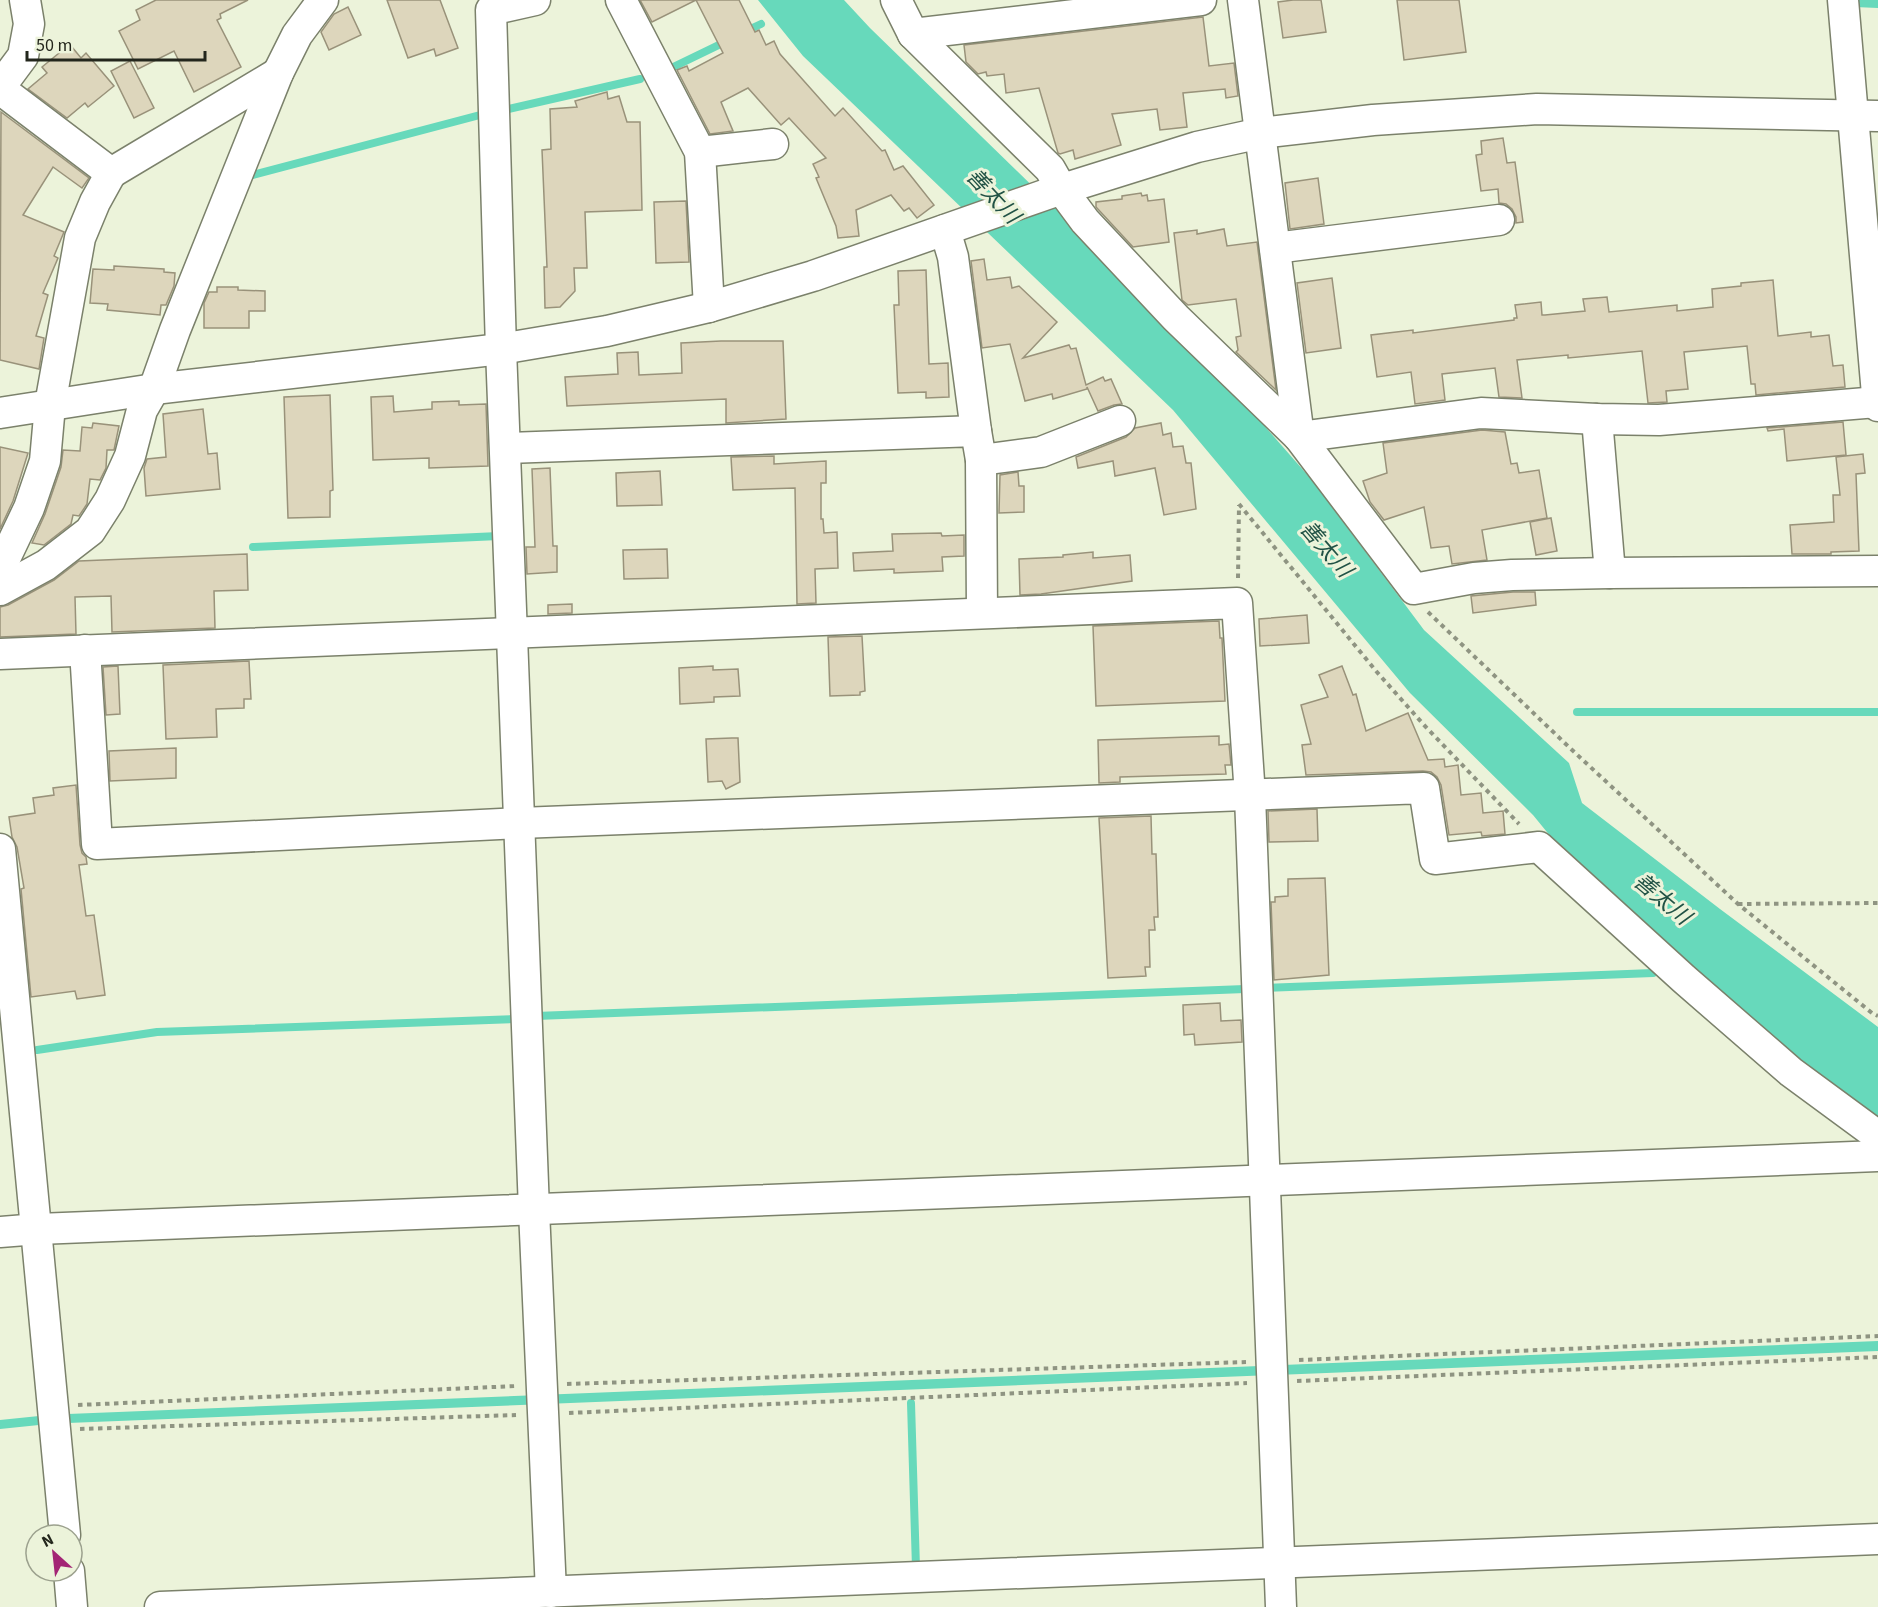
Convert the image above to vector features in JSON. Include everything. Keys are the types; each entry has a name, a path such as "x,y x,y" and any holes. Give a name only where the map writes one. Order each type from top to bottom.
{"street":[{"path":"25,0 29,24 23,56 0,88 111,173"},
{"path":"0,588 46,565 90,531 110,500 130,456 142,410 154,388 278,73 297,35 323,0"},
{"path":"535,0 491,10 501,349 551,1592"},
{"path":"621,0 700,152 709,307"},
{"path":"896,0 913,34 1050,169 1058,191 1085,221 1176,318 1299,437 1414,589 1474,578 1512,575 1878,571"},
{"path":"913,34 1202,0"},
{"path":"1243,0 1299,437"},
{"path":"1299,437 1481,413 1659,420 1878,404 1865,116 1843,0"},
{"path":"0,569 29,508 45,461 50,405 80,238 95,202 111,173 278,73"},
{"path":"0,413 154,388 501,349 608,331 709,307 813,276 1058,191 1197,147 1261,133 1373,120 1537,109 1865,116"},
{"path":"700,152 772,144"},
{"path":"1275,248 1499,220"},
{"path":"957,226 953,257 981,460 982,612"},
{"path":"1597,419 1610,573"},
{"path":"981,460 1041,452 1120,421"},
{"path":"506,448 976,431"},
{"path":"0,654 1237,603 1250,796 1281,1607"},
{"path":"85,650 97,844 520,823 1424,788 1435,859 1539,847 1684,979 1791,1072 1878,1136"},
{"path":"0,849 4,931 38,1229 64,1523"},
{"path":"0,1232 1264,1178 1878,1156"},
{"path":"160,1607 1878,1539"},
{"path":"70,1583 72,1607"}],"path":[{"path":"1237,603 1239,504 1376,671 1539,847"},
{"path":"1414,589 1430,616 1738,904 1878,1016"},
{"path":"1738,904 1878,903"},
{"path":"54,1418 1271,1372 1878,1336"},
{"path":"54,1418 1271,1372 1878,1357"}],"water":[{"name":"善太川","path":"758,0 844,0 1213,367 1311,479 1424,630 1569,763 1582,803 1878,1027 1878,1117 1833,1089 1587,881 1533,815 1410,693 1173,410 803,56"},
{"path":"1878,1341 1878,1351 68,1423 68,1414"},
{"path":"39,1416 39,1425 0,1429 0,1420"}],"building":[{"path":"156,0 248,0 220,14 221,18 217,20 241,67 194,92 174,51 138,69 119,31 140,20 136,10"},
{"path":"387,0 440,0 458,48 436,56 434,49 408,58"},
{"path":"640,0 696,0 652,22"},
{"path":"696,0 739,0 755,32 759,30 766,45 774,41 780,54 835,116 843,108 882,151 885,150 894,170 903,166 934,205 917,218 909,208 904,211 891,195 856,210 859,236 838,238 836,226 816,178 819,177 813,164 826,158 789,118 781,125 748,88 721,102 733,131 710,134 677,70 687,66 689,71 723,53"},
{"path":"1321,0 1326,32 1283,38 1278,2"},
{"path":"1397,0 1459,0 1466,52 1404,60"},
{"path":"348,7 361,35 329,50 321,32 334,14"},
{"path":"1203,17 1209,66 1234,63 1238,96 1226,98 1225,89 1183,93 1187,127 1160,130 1157,109 1112,114 1121,145 1075,159 1073,150 1058,153 1039,88 1006,93 1004,74 987,76 986,72 978,74 966,62 964,45"},
{"path":"72,47 81,58 86,53 114,86 88,107 85,103 67,118 28,89 47,73 42,67 64,49 66,51"},
{"path":"130,61 154,108 134,118 111,71"},
{"path":"607,92 608,99 619,96 627,122 640,122 642,210 585,212 587,268 574,268 575,291 560,307 545,308 544,267 547,267 542,150 551,149 550,109 577,107 575,101"},
{"path":"1,112 89,178 82,188 53,167 23,215 64,232 54,256 58,258 43,293 48,295 36,336 44,338 39,369 0,360"},
{"path":"1503,138 1507,163 1515,162 1523,222 1516,223 1512,209 1506,204 1499,203 1498,189 1481,191 1476,155 1482,154 1481,141"},
{"path":"1318,178 1324,224 1290,229 1285,183"},
{"path":"1141,193 1142,196 1147,195 1148,201 1164,199 1169,242 1133,247 1096,207 1096,202 1122,199 1122,196"},
{"path":"686,201 689,262 656,263 654,202"},
{"path":"1224,229 1227,246 1257,242 1276,390 1236,352 1238,350 1236,337 1241,336 1236,299 1188,305 1182,300 1174,233 1197,230 1197,234"},
{"path":"984,259 987,280 1010,277 1012,288 1019,286 1057,322 1023,358 1069,345 1071,349 1076,348 1086,385 1103,377 1105,381 1111,379 1122,404 1098,411 1087,387 1087,389 1053,399 1052,394 1025,401 1010,344 982,348 971,261"},
{"path":"114,266 164,269 164,272 175,273 174,286 166,305 161,305 160,315 107,310 108,304 90,303 93,269 114,270"},
{"path":"926,270 929,364 948,363 949,397 926,398 926,392 898,393 894,305 899,305 898,271"},
{"path":"1332,278 1341,348 1306,353 1297,283"},
{"path":"1773,280 1778,336 1811,332 1811,337 1829,335 1833,366 1843,365 1845,387 1756,395 1755,384 1751,384 1747,346 1684,352 1688,389 1666,391 1667,402 1648,403 1642,351 1517,360 1522,398 1499,397 1495,368 1442,374 1445,400 1415,404 1411,372 1377,377 1371,335 1413,330 1413,333 1514,320 1517,318 1515,305 1541,302 1542,315 1585,311 1583,299 1607,297 1609,312 1677,305 1677,311 1713,307 1712,289"},
{"path":"217,287 265,291 265,311 249,311 249,328 204,328 204,303 209,292 217,292"},
{"path":"783,341 786,419 726,423 726,399 567,406 565,377 618,374 617,353 638,352 639,375 682,373 681,343"},
{"path":"330,395 333,490 330,491 330,517 288,518 284,397"},
{"path":"393,396 394,412 432,409 432,402 459,401 459,405 486,404 488,466 429,468 429,458 373,460 371,397"},
{"path":"203,409 208,454 217,453 220,489 146,496 144,468 147,459 166,457 163,414"},
{"path":"1843,422 1846,455 1787,461 1784,429 1768,431 1767,428"},
{"path":"93,423 119,426 114,450 107,450 106,468 100,480 90,479 87,504 79,516 73,515 71,524 44,545 32,543 45,514 61,467 63,450 80,451 82,427 92,428"},
{"path":"1161,423 1163,435 1171,433 1173,447 1183,446 1186,463 1191,463 1196,509 1164,515 1155,468 1115,476 1113,461 1078,468 1076,457 1126,437 1135,428"},
{"path":"1482,430 1505,432 1511,464 1517,463 1519,473 1539,470 1547,518 1482,530 1487,560 1452,564 1449,546 1431,548 1424,507 1384,520 1370,502 1363,481 1387,473 1383,443"},
{"path":"0,447 28,453 13,501 0,529"},
{"path":"1863,454 1865,473 1856,474 1859,551 1792,554 1790,525 1834,522 1833,495 1840,495 1836,457"},
{"path":"774,456 774,464 826,461 826,483 821,483 821,519 823,519 824,533 837,532 838,568 815,569 816,603 797,604 795,488 733,490 731,457"},
{"path":"550,468 553,546 557,546 557,572 527,574 526,547 535,547 532,469"},
{"path":"660,471 662,505 617,506 616,473"},
{"path":"1018,472 1019,486 1024,486 1024,512 999,513 1000,475"},
{"path":"1551,518 1557,551 1536,555 1530,522"},
{"path":"941,533 942,536 964,535 964,556 942,557 943,571 894,573 894,569 854,571 853,553 893,551 892,534"},
{"path":"667,549 668,578 624,579 623,550"},
{"path":"1093,552 1093,558 1130,555 1132,581 1020,595 1019,559 1063,557 1063,555"},
{"path":"247,554 248,590 214,591 215,628 112,632 111,596 75,597 76,634 0,637 0,607 54,580 79,561"},
{"path":"1535,592 1536,605 1473,613 1471,596"},
{"path":"572,604 572,613 548,614 548,605"},
{"path":"1307,615 1309,643 1260,646 1259,619"},
{"path":"1219,621 1225,701 1096,706 1093,626"},
{"path":"862,636 865,691 860,692 860,695 830,696 828,637"},
{"path":"249,661 251,699 244,699 244,708 216,709 217,737 166,739 163,665"},
{"path":"118,666 120,714 106,715 103,667"},
{"path":"713,666 713,670 738,669 740,696 714,697 714,702 680,704 679,668"},
{"path":"1342,666 1353,695 1356,694 1366,731 1408,713 1428,760 1444,759 1445,767 1458,765 1461,795 1481,793 1483,813 1503,811 1505,834 1482,836 1481,832 1449,835 1441,785 1431,772 1306,775 1302,745 1311,744 1301,705 1328,697 1319,675"},
{"path":"1219,736 1219,745 1229,744 1231,765 1225,765 1226,774 1120,777 1120,782 1099,783 1098,740"},
{"path":"738,738 740,782 726,789 722,781 708,782 706,739"},
{"path":"176,748 176,778 110,781 109,751"},
{"path":"76,785 80,845 87,864 79,865 86,916 94,915 105,995 77,999 75,991 31,997 21,889 24,888 9,817 35,813 33,798 54,795 53,788"},
{"path":"1317,809 1318,841 1269,842 1268,811"},
{"path":"1151,816 1152,854 1156,854 1158,917 1154,917 1155,930 1149,930 1150,967 1145,967 1146,976 1108,978 1099,818"},
{"path":"1325,878 1329,975 1274,980 1271,902 1275,902 1275,897 1288,896 1288,879"},
{"path":"1220,1003 1221,1021 1241,1020 1242,1042 1195,1045 1194,1034 1184,1035 1183,1005"}],"waterway":[{"path":"1855,3 1878,4"},
{"path":"746,31 761,24"},
{"path":"665,71 727,41"},
{"path":"504,110 640,79"},
{"path":"253,175 480,115"},
{"path":"253,547 499,536"},
{"path":"1577,712 1878,712"},
{"path":"1264,988 1653,973"},
{"path":"536,1016 1245,989"},
{"path":"37,1050 157,1032 518,1019"},
{"path":"911,1403 916,1568"}]}
